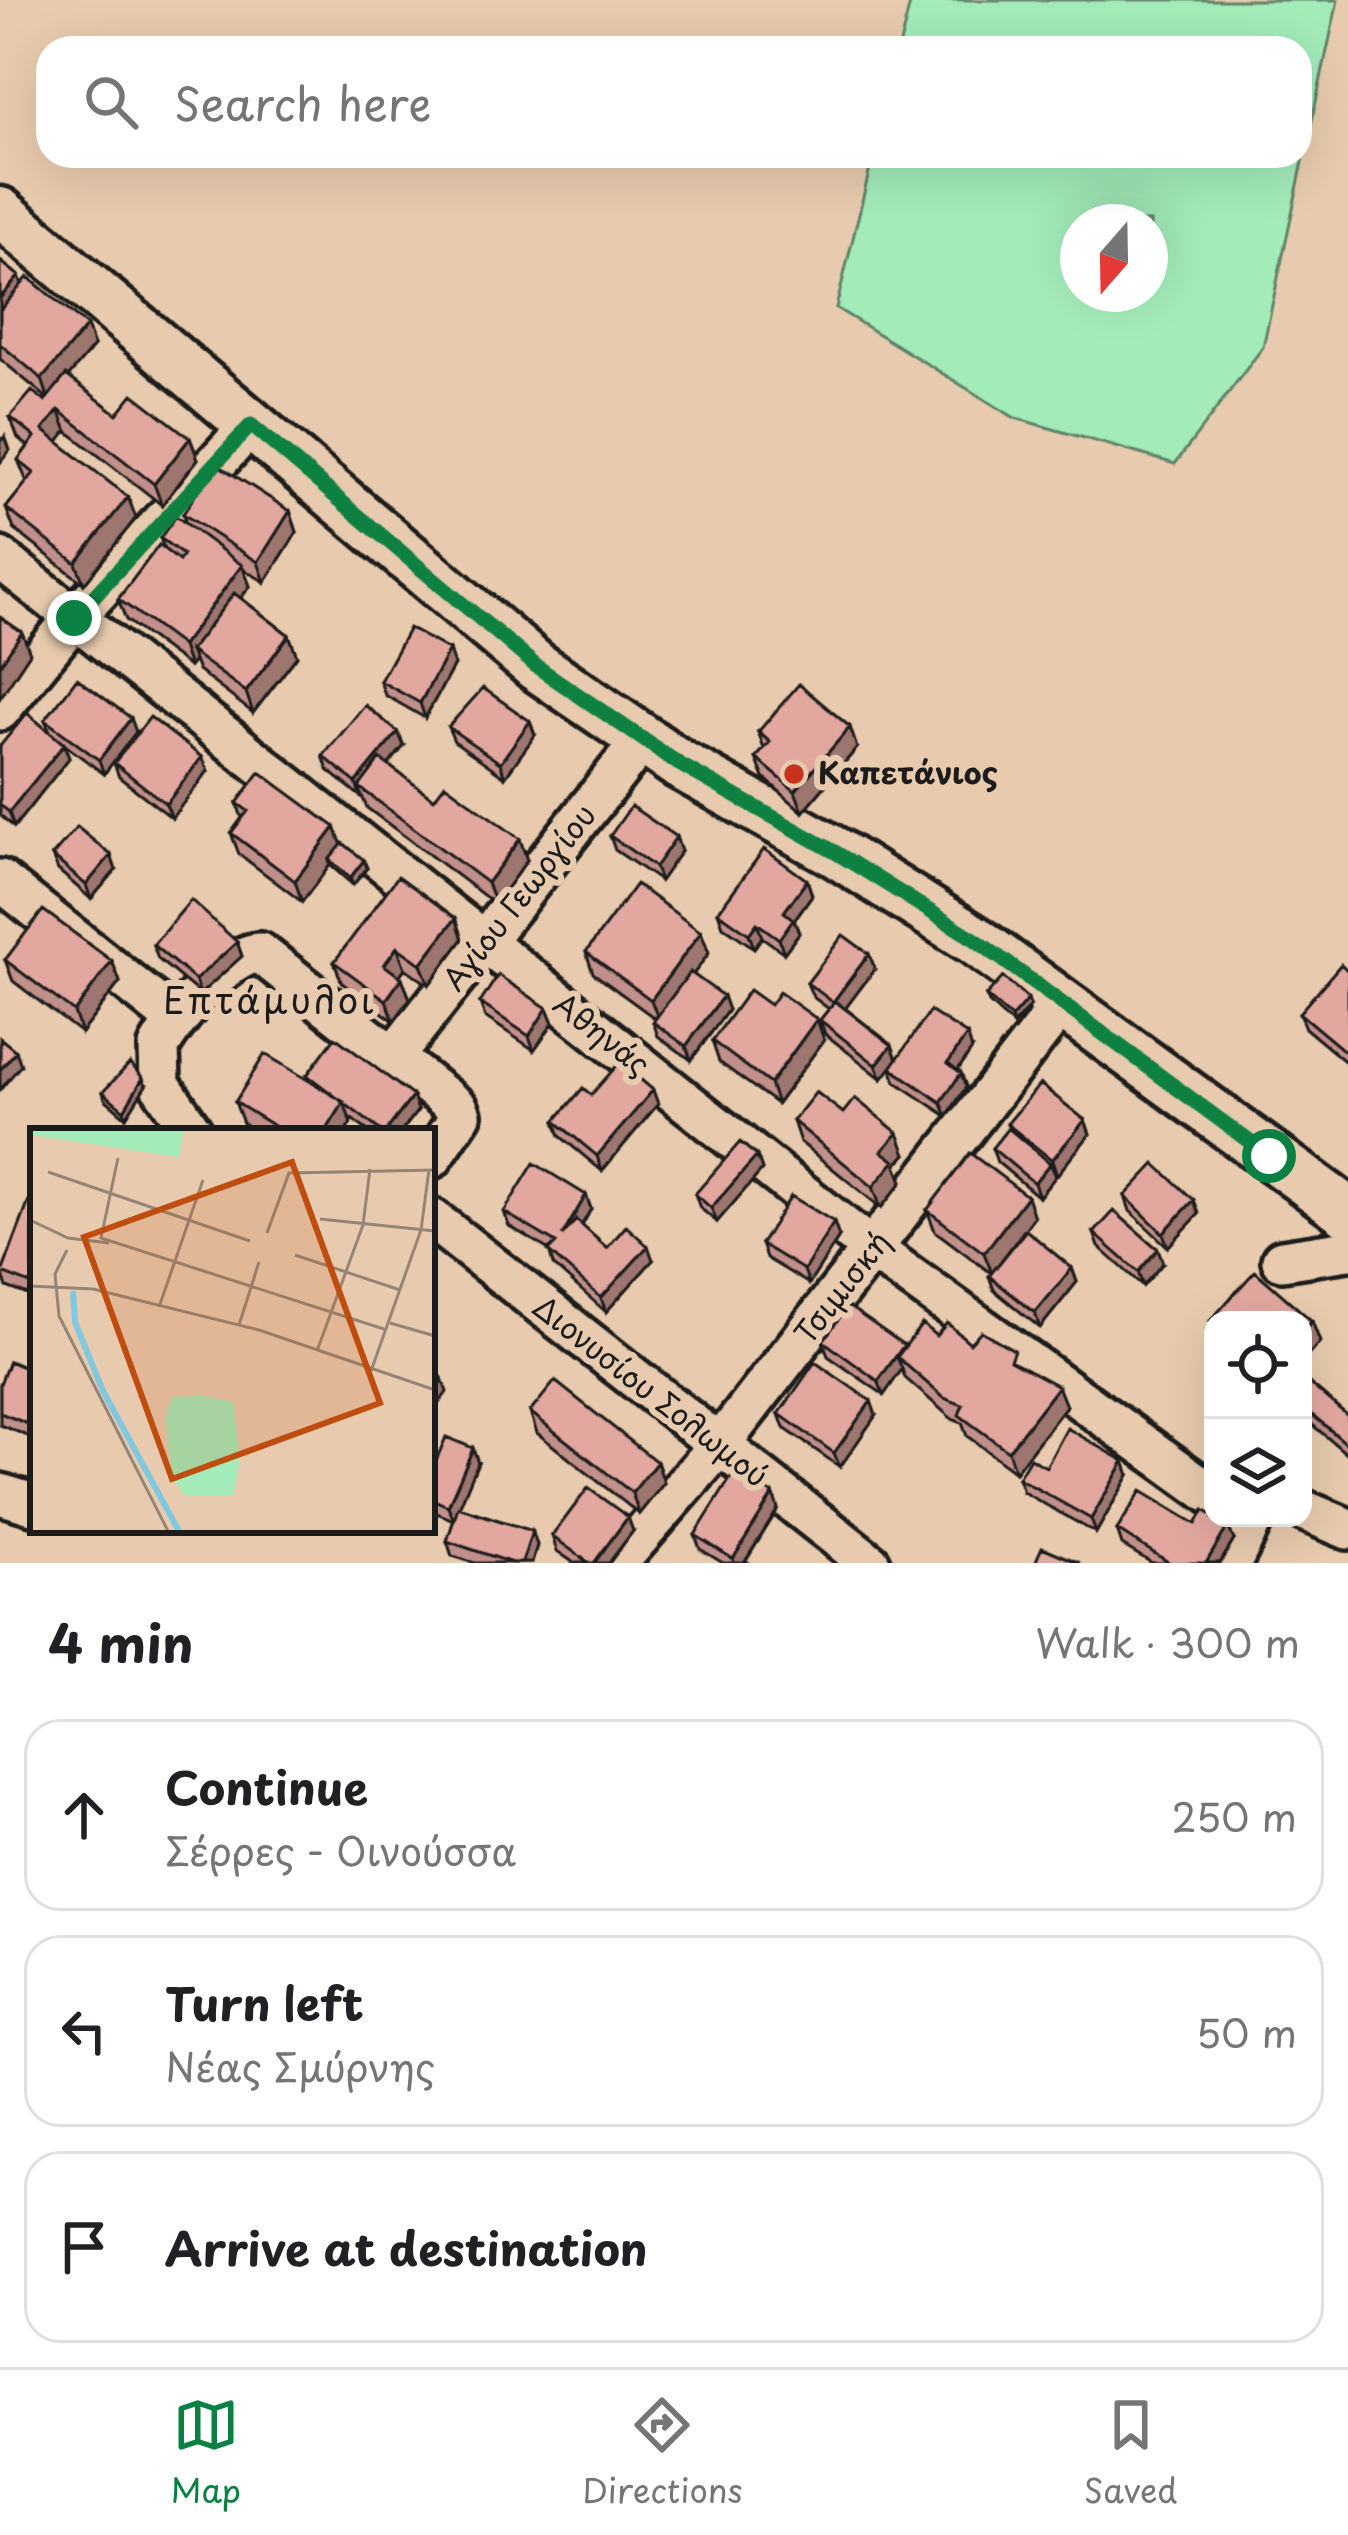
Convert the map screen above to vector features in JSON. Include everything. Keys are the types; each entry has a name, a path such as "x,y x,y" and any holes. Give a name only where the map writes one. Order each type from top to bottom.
{"street":[{"path":"0,212 474,618 644,738 976,940 1060,1006 1348,1212"},
{"path":"0,710 74,618 251,425"},
{"name":"Αθηνάς","path":"0,558 873,1250 1204,1489"},
{"name":"Αγίου Γεωργίου","path":"394,1056 644,738"},
{"path":"0,880 176,1020"},
{"path":"190,1128 172,1106 156,1070 157,1050 176,1020 242,956 260,953 394,1056 461,1115 435,1154"},
{"name":"Τσιμισκή","path":"617,1563 718,1447 1060,1006"},
{"name":"Διονυσίου Σολωμού","path":"435,1221 870,1563"},
{"path":"1282,1260 1348,1250"},
{"path":"1150,1450 1204,1471"},
{"path":"0,1494 30,1503"},
{"path":"1312,1514 1348,1529"},
{"path":"1232,1563 1245,1527"}],"green space":[{"path":"911,0 1338,0 1312,120 1312,36 902,36"},
{"path":"870,168 1302,168 1263,347 1175,464 1015,418 836,308"}],"building":[{"path":"0,261 19,276 0,298"},
{"path":"28,277 87,326 42,379 0,344 0,310"},
{"path":"66,375 117,414 133,394 190,438 154,484 59,410 43,430 128,497 76,563 6,508 34,473 18,460 35,437 10,417 32,391 45,401"},
{"path":"215,463 290,511 258,562 183,514"},
{"path":"176,516 242,565 182,646 118,599 159,545 179,561 183,555 160,538"},
{"path":"234,593 289,635 246,692 190,651"},
{"path":"0,617 22,632 0,665"},
{"path":"409,628 449,650 420,703 380,681"},
{"path":"77,678 131,718 99,760 45,720"},
{"path":"799,684 850,727 795,791 756,758 770,742 758,732"},
{"path":"483,688 530,721 500,763 448,727"},
{"path":"365,705 398,732 356,783 323,756"},
{"path":"27,713 64,744 9,812 0,805 0,746"},
{"path":"150,717 202,757 166,804 114,763"},
{"path":"380,759 434,799 445,784 520,839 487,883 359,787"},
{"path":"260,772 335,827 295,881 231,833 248,811 237,803"},
{"path":"631,806 676,837 655,867 610,836"},
{"path":"77,827 111,855 86,885 52,856"},
{"path":"343,843 364,860 350,878 329,860"},
{"path":"764,849 807,880 784,912 793,919 779,939 757,923 749,934 718,912"},
{"path":"398,876 456,918 421,964 397,947 384,965 402,978 386,1000 334,962"},
{"path":"636,884 701,932 651,1000 586,952"},
{"path":"191,900 237,942 195,980 153,945"},
{"path":"43,910 112,961 74,1012 5,960"},
{"path":"843,935 869,954 833,1002 807,983"},
{"path":"1341,964 1348,971 1348,1054 1299,1013"},
{"path":"690,972 723,996 686,1046 653,1022"},
{"path":"498,975 547,1008 529,1036 480,1003"},
{"path":"1003,977 1028,999 1011,1018 986,996"},
{"path":"749,990 770,1005 779,992 817,1019 770,1084 712,1041"},
{"path":"835,1001 892,1045 876,1065 820,1020"},
{"path":"930,1011 967,1035 948,1063 961,1073 941,1102 891,1068"},
{"path":"335,1037 413,1096 388,1128 377,1128 307,1075"},
{"path":"0,1038 16,1051 0,1070"},
{"path":"265,1054 344,1102 328,1128 277,1128 235,1102"},
{"path":"620,1062 653,1090 597,1156 555,1121 583,1088 591,1095"},
{"path":"130,1063 143,1078 124,1110 103,1092"},
{"path":"1040,1084 1085,1120 1052,1160 1007,1124"},
{"path":"816,1092 843,1113 855,1098 898,1133 882,1151 895,1161 873,1187 793,1121"},
{"path":"1008,1128 1050,1163 1034,1183 992,1148"},
{"path":"740,1142 757,1156 711,1208 695,1194"},
{"path":"970,1153 1027,1196 984,1253 927,1210"},
{"path":"534,1163 586,1195 562,1236 576,1220 607,1248 626,1226 648,1246 601,1298 548,1251 556,1243 504,1212"},
{"path":"1155,1164 1194,1200 1163,1233 1125,1196"},
{"path":"791,1196 834,1222 804,1270 761,1244"},
{"path":"29,1201 30,1201 30,1284 2,1273"},
{"path":"1114,1211 1158,1249 1138,1272 1094,1233"},
{"path":"1026,1230 1072,1268 1035,1313 989,1276"},
{"path":"1255,1271 1301,1311 1219,1311"},
{"path":"848,1306 904,1345 878,1381 823,1341"},
{"path":"947,1323 970,1343 981,1331 1014,1350 1010,1360 1058,1386 1008,1451 959,1415 963,1405 944,1398 897,1357 922,1324 936,1336"},
{"path":"9,1361 30,1370 30,1425 0,1413 0,1384"},
{"path":"815,1362 871,1401 834,1453 779,1414"},
{"path":"555,1381 657,1462 632,1493 530,1412"},
{"path":"1312,1386 1348,1416 1348,1445 1312,1415"},
{"path":"1067,1428 1124,1461 1091,1519 1018,1478 1030,1458 1046,1467"},
{"path":"446,1437 473,1448 448,1506 435,1500 435,1463"},
{"path":"735,1471 773,1494 733,1559 695,1535"},
{"path":"588,1488 628,1517 594,1563 552,1536"},
{"path":"1141,1491 1196,1524 1204,1510 1204,1527 1227,1527 1206,1563 1170,1563 1117,1530"},
{"path":"458,1507 532,1531 522,1563 447,1541"},
{"path":"1042,1547 1080,1563 1035,1563"}],"place":[{"name":"Καπετάνιος","path":"794,774"}],"district":[{"name":"Επτάμυλοι","path":"270,1001"}],"route":[{"path":"74,618 251,425 536,666 679,764 771,814 976,940 1269,1156"}]}
